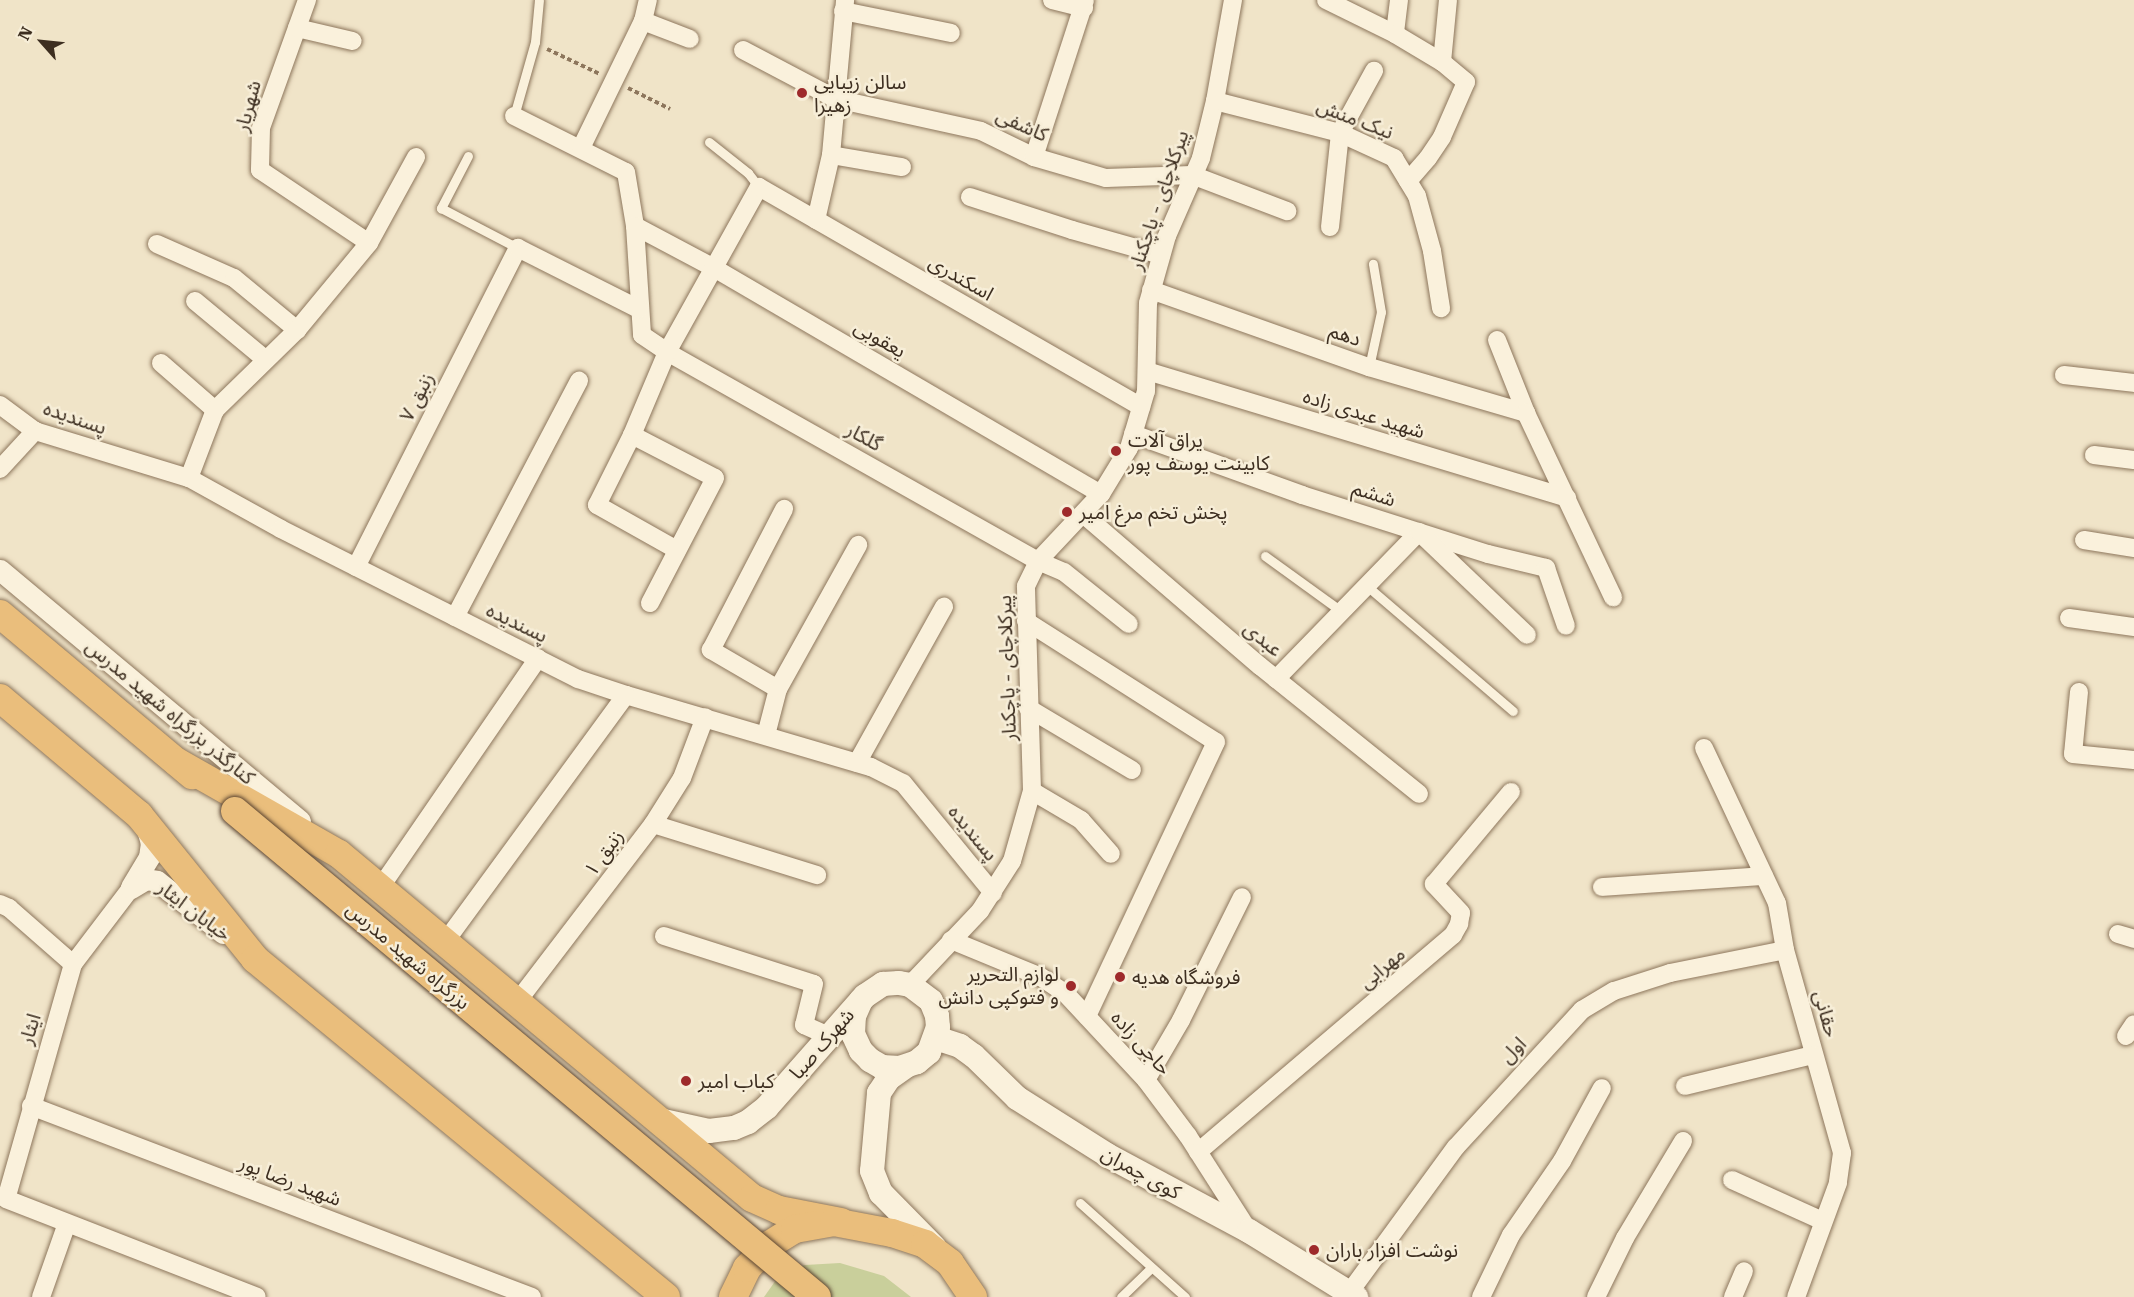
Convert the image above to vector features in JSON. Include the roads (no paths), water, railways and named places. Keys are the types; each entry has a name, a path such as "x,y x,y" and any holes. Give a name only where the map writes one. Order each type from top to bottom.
{"highway":[{"name":"بزرگراه شهید مدرس","path":"0,614 817,1297"},
{"path":"0,698 144,821 255,959 665,1297"},
{"name":"بزرگراه شهید مدرس","path":"177,762 339,854 760,1203 779,1210 911,1238 944,1257"},
{"path":"733,1297 747,1268 762,1250 781,1236 810,1225 841,1222"},
{"path":"944,1257 960,1275 973,1297"}],"main road":[{"path":"905,1067 878,1065 861,1051 852,1025 861,1000 883,984 899,982 924,993 934,1006 938,1022 936,1038 925,1056 889,1078 879,1093 872,1171 875,1182 885,1198 944,1257"},
{"name":"شهرک صبا","path":"656,1119 709,1131 741,1126 767,1107 861,1000"},
{"name":"کوی چمران","path":"936,1038 967,1051 1017,1098 1107,1155 1249,1231 1352,1295"}],"street":[{"name":"شهریار","path":"308,0 261,128 260,170 369,243"},
{"path":"514,116 580,148 643,21 648,0"},
{"path":"1034,157 1084,4 1052,0"},
{"name":"پیرکلاچای - پاچکنار","path":"910,985 980,911 1012,861 1032,791 1026,586 1038,561 1101,494 1129,448 1141,407 1147,371 1148,303 1161,255 1192,175 1201,158 1215,101 1233,0"},
{"path":"1326,0 1395,34 1442,62 1466,82 1442,137 1408,181"},
{"path":"1395,34 1399,0"},
{"path":"1442,62 1448,0"},
{"path":"816,220 831,155 844,6 951,33"},
{"path":"643,21 690,39"},
{"path":"297,28 352,41"},
{"name":"کاشفی","path":"743,50 836,99 981,131 1034,157 1106,178 1192,175"},
{"path":"1330,228 1340,133 1374,71"},
{"name":"نیک منش","path":"1215,101 1340,133 1394,158 1417,196 1429,240 1441,308"},
{"name":"گلکار","path":"580,148 626,172 635,226 642,335 667,352 1038,561 1064,572 1129,624"},
{"path":"831,155 902,166"},
{"path":"189,478 215,410 297,330 369,243 416,157"},
{"path":"1192,175 1287,211"},
{"path":"677,550 597,505 632,435 667,352 759,187"},
{"name":"اسکندری","path":"759,187 1141,407"},
{"path":"970,197 1072,230 1161,255"},
{"name":"یعقوبی","path":"635,226 714,268 1101,494"},
{"path":"157,244 234,278 297,330"},
{"path":"518,248 639,309"},
{"name":"زنبق ۷","path":"356,567 518,248"},
{"name":"دهم","path":"1151,291 1369,367 1526,413"},
{"path":"195,301 266,360"},
{"path":"1497,340 1526,413 1613,597"},
{"path":"161,363 215,410"},
{"name":"شهید عبدی زاده","path":"1147,371 1567,498"},
{"path":"2064,375 2134,383"},
{"path":"455,617 579,381"},
{"name":"پسندیده","path":"0,405 35,431 189,478 356,567 578,679 857,763 903,783 993,893"},
{"path":"0,469 35,431"},
{"name":"ششم","path":"1133,434 1302,495 1488,554 1546,568 1566,626"},
{"path":"632,435 715,478 650,603"},
{"path":"2094,455 2134,460"},
{"path":"778,689 711,650 784,509"},
{"name":"عبدی","path":"1083,514 1276,679 1419,794"},
{"path":"1276,679 1419,532 1527,635"},
{"path":"2084,540 2134,548"},
{"path":"766,735 778,689 858,546"},
{"name":"کنارگذر بزرگراه شهید مدرس","path":"0,570 339,854"},
{"path":"857,763 944,607"},
{"path":"2069,618 2134,627"},
{"path":"1026,621 1216,742 1087,1016"},
{"path":"380,888 538,658"},
{"path":"2079,692 2073,754 2134,759"},
{"path":"445,942 626,695"},
{"path":"1028,708 1131,770"},
{"name":"زنبق ۱","path":"517,1002 653,824 682,778 705,717"},
{"name":"حقانی","path":"1704,748 1777,903 1785,950 1842,1153 1838,1183 1796,1297"},
{"path":"1032,791 1081,820 1112,854"},
{"name":"مهرابی","path":"1198,1152 1453,935 1460,924 1461,913 1434,884 1511,792"},
{"name":"خیابان ایثار","path":"131,888 143,872 151,850 144,821"},
{"path":"653,824 817,875"},
{"path":"1602,886 1764,876"},
{"name":"خیابان ایثار","path":"131,888 146,879 160,882 255,959"},
{"name":"ایثار","path":"67,1223 6,1199 73,964 131,888"},
{"path":"1146,1080 1181,1020 1242,897"},
{"path":"0,904 9,908 73,964"},
{"path":"663,936 814,984 804,1025 829,1036"},
{"name":"حاجی زاده","path":"951,940 1041,977 1066,994 1146,1080 1198,1152 1249,1231"},
{"name":"اول","path":"1352,1295 1456,1147 1582,1010 1614,991 1670,974 1785,950"},
{"path":"1685,1086 1813,1055"},
{"path":"1481,1297 1511,1235 1562,1161 1602,1088"},
{"name":"شهید رضا پور","path":"31,1106 532,1297"},
{"path":"1596,1297 1625,1238 1683,1141"},
{"path":"1732,1180 1823,1221"},
{"path":"41,1297 67,1223 257,1297"},
{"path":"1733,1297 1743,1271"}],"lane":[{"path":"514,116 535,42 539,0"},
{"path":"710,142 748,173 759,187"},
{"path":"468,156 441,208 518,248"},
{"path":"1369,367 1381,312 1373,264"},
{"path":"1265,556 1341,611"},
{"path":"1367,586 1513,711"},
{"path":"1080,1203 1185,1297"},
{"path":"1121,1297 1151,1268"}],"place":[{"name":"سالن زیبایی زهیرا","path":"802,93"},
{"name":"یراق آلات کابینت یوسف پور","path":"1116,451"},
{"name":"پخش تخم مرغ امیر","path":"1067,512"},
{"name":"فروشگاه هدیه","path":"1120,977"},
{"name":"لوازم التحریر و فتوکپی دانش","path":"1071,986"},
{"name":"کباب امیر","path":"686,1081"},
{"name":"نوشت افزار باران","path":"1314,1250"}]}
